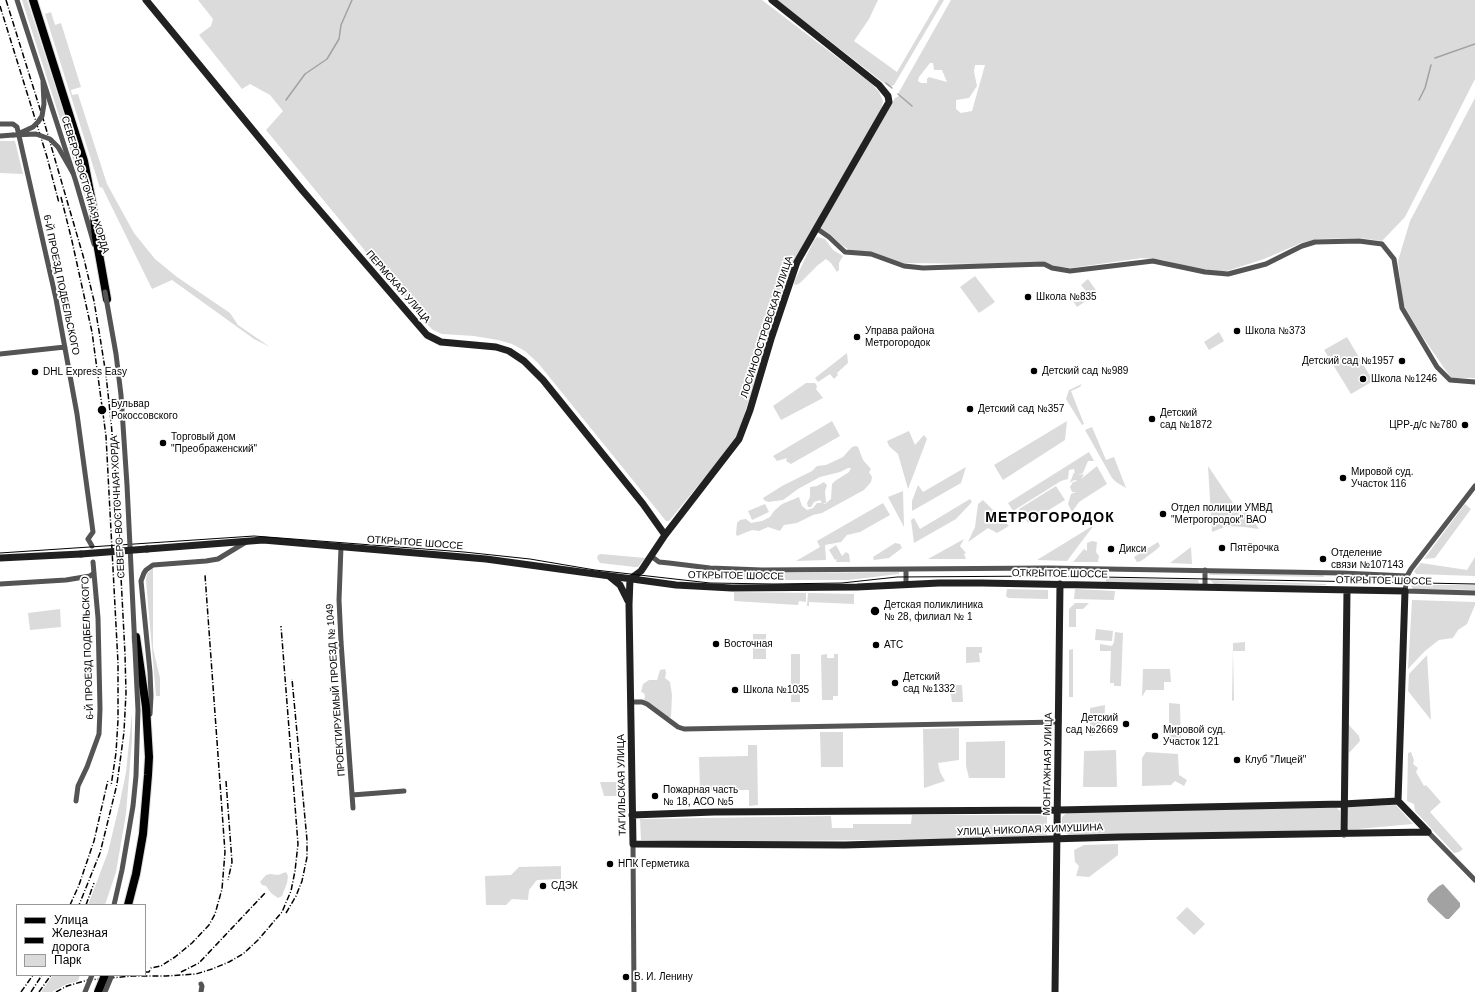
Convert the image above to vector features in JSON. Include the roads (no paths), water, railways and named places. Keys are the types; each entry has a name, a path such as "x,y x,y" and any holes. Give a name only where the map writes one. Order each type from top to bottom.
{"main road":[{"name":"СЕВЕРО-ВОСТОЧНАЯ ХОРДА","path":"33,0 84,161 117,354 123,414 135,627 146,707 148,734 146,809 136,874 129,902"},
{"path":"98,992 105,976"}],"street":[{"name":"СЕВЕРО-ВОСТОЧНАЯ ХОРДА","path":"17,0 89,226 108,304 121,395 136,664 137,745 136,776 130,828 114,904"},
{"name":"ПЕРМСКАЯ УЛИЦА","path":"146,0 302,190 427,335 441,342 496,347 509,351 524,361 543,380 647,509 665,535"},
{"name":"ЛОСИНООСТРОВСКАЯ УЛИЦА","path":"630,579 638,574 665,535 739,440 797,262 889,102 888,96 879,85 772,0"},
{"path":"13,135 30,129 40,119 44,104 43,82"},
{"name":"6-Й ПРОЕЗД ПОДБЕЛЬСКОГО","path":"0,124 13,124 20,140 56,298 77,414 94,532 87,538 92,546"},
{"path":"0,136 36,134 50,138 58,147 73,173"},
{"path":"816,228 846,252 871,254 904,266 923,268 1044,264 1052,268 1070,271 1153,261 1205,272 1228,274 1266,264 1302,246 1315,242 1359,241 1382,244 1394,259 1402,308 1437,367 1450,380 1475,382"},
{"path":"0,354 65,347"},
{"path":"1475,486 1406,576 1398,801 1475,880"},
{"name":"ОТКРЫТОЕ ШОССЕ","path":"0,558 81,554 262,540 486,559 679,585 732,588 857,587 939,583 1060,584 1475,593"},
{"path":"148,734 151,696 141,581 144,573 153,565 206,562 218,559 247,542"},
{"name":"ПРОЕКТИРУЕМЫЙ ПРОЕЗД № 1049","path":"341,547 341,642 353,808"},
{"path":"651,556 660,562 710,568 762,570 1048,568 1205,570 1406,576"},
{"name":"6-Й ПРОЕЗД ПОДБЕЛЬСКОГО","path":"76,801 78,786 88,767 99,734 100,709 98,618 93,562"},
{"path":"906,570 906,585"},
{"path":"1205,570 1206,587"},
{"path":"0,584 66,580 90,576 94,573"},
{"path":"608,576 620,585 629,605"},
{"name":"ТАГИЛЬСКАЯ УЛИЦА","path":"630,579 629,605 634,992"},
{"name":"МОНТАЖНАЯ УЛИЦА","path":"1055,992 1060,584"},
{"path":"1344,834 1343,804 1346,590"},
{"path":"630,702 642,702 678,727 684,729 1059,722"},
{"path":"352,795 404,791"},
{"name":"УЛИЦА НИКОЛАЯ ХИМУШИНА","path":"632,815 722,812 1058,810 1343,804 1398,801"},
{"path":"1395,832 1413,827 1416,823 1415,818"},
{"name":"УЛИЦА НИКОЛАЯ ХИМУШИНА","path":"632,844 842,845 1057,840 1119,837 1428,832"},
{"path":"84,992 92,976"},
{"path":"92,992 96,990 105,992 112,976"},
{"path":"201,984 201,992"}],"waterway":[{"path":"286,100 305,74 327,59 339,39 341,25 352,0"},
{"path":"1435,58 1475,44"},
{"path":"1419,100 1425,88 1431,65"},
{"path":"886,83 892,88"},
{"path":"898,94 912,106"}],"tram line":[{"path":"0,553 254,536 464,552 530,559 595,570 710,583 842,583 897,577 1048,576 1475,584"}],"railway":[{"path":"6,0 45,125 84,259 94,301 106,375 116,481 125,654 126,693 124,732 117,784 100,853 79,904"},
{"path":"0,6 47,157 59,203"},
{"path":"61,197 92,332 106,436 118,663 118,720 116,753 111,786"},
{"path":"146,972 149,972 151,968 161,966 175,957 192,943 209,925 215,914 222,889 225,852 205,575"},
{"path":"56,992 67,986 88,980 132,976 196,974 212,969 243,954 258,940 282,912 291,891 298,844 281,626"},
{"path":"286,913 296,896 302,881 307,857 307,840 292,679"},
{"path":"70,904 79,885 94,841 108,780"},
{"path":"226,781 232,862 228,880"},
{"path":"86,904 94,883"},
{"path":"181,972 199,963 266,892"},
{"path":"21,992 32,976"},
{"path":"31,992 41,976"},
{"path":"39,992 50,976"}],"place":[{"name":"Школа №835","path":"1028,297"},
{"name":"Школа №373","path":"1237,331"},
{"name":"Управа района Метрогородок","path":"857,337"},
{"name":"Детский сад №1957","path":"1402,361"},
{"name":"Детский сад №989","path":"1034,371"},
{"name":"DHL Express Easy","path":"35,372"},
{"name":"Школа №1246","path":"1363,379"},
{"name":"Детский сад №357","path":"970,409"},
{"name":"Бульвар Рокоссовского","path":"102,410"},
{"name":"Детский сад №1872","path":"1152,419"},
{"name":"ЦРР-д/с №780","path":"1465,425"},
{"name":"Торговый дом \"Преображенский\"","path":"163,443"},
{"name":"Мировой суд. Участок 116","path":"1343,478"},
{"name":"Отдел полиции УМВД \"Метрогородок\" ВАО","path":"1163,514"},
{"name":"Пятёрочка","path":"1222,548"},
{"name":"Дикси","path":"1111,549"},
{"name":"Отделение связи №107143","path":"1323,559"},
{"name":"Детская поликлиника № 28, филиал № 1","path":"875,611"},
{"name":"Восточная","path":"716,644"},
{"name":"АТС","path":"876,645"},
{"name":"Детский сад №1332","path":"895,683"},
{"name":"Школа №1035","path":"735,690"},
{"name":"Детский сад №2669","path":"1126,724"},
{"name":"Мировой суд. Участок 121","path":"1155,736"},
{"name":"Клуб \"Лицей\"","path":"1237,760"},
{"name":"Пожарная часть № 18, АСО №5","path":"655,796"},
{"name":"НПК Герметика","path":"610,864"},
{"name":"СДЭК","path":"543,886"},
{"name":"В. И. Ленину","path":"626,977"}],"district":[{"name":"МЕТРОГОРОДОК","path":"1050,518"}]}
